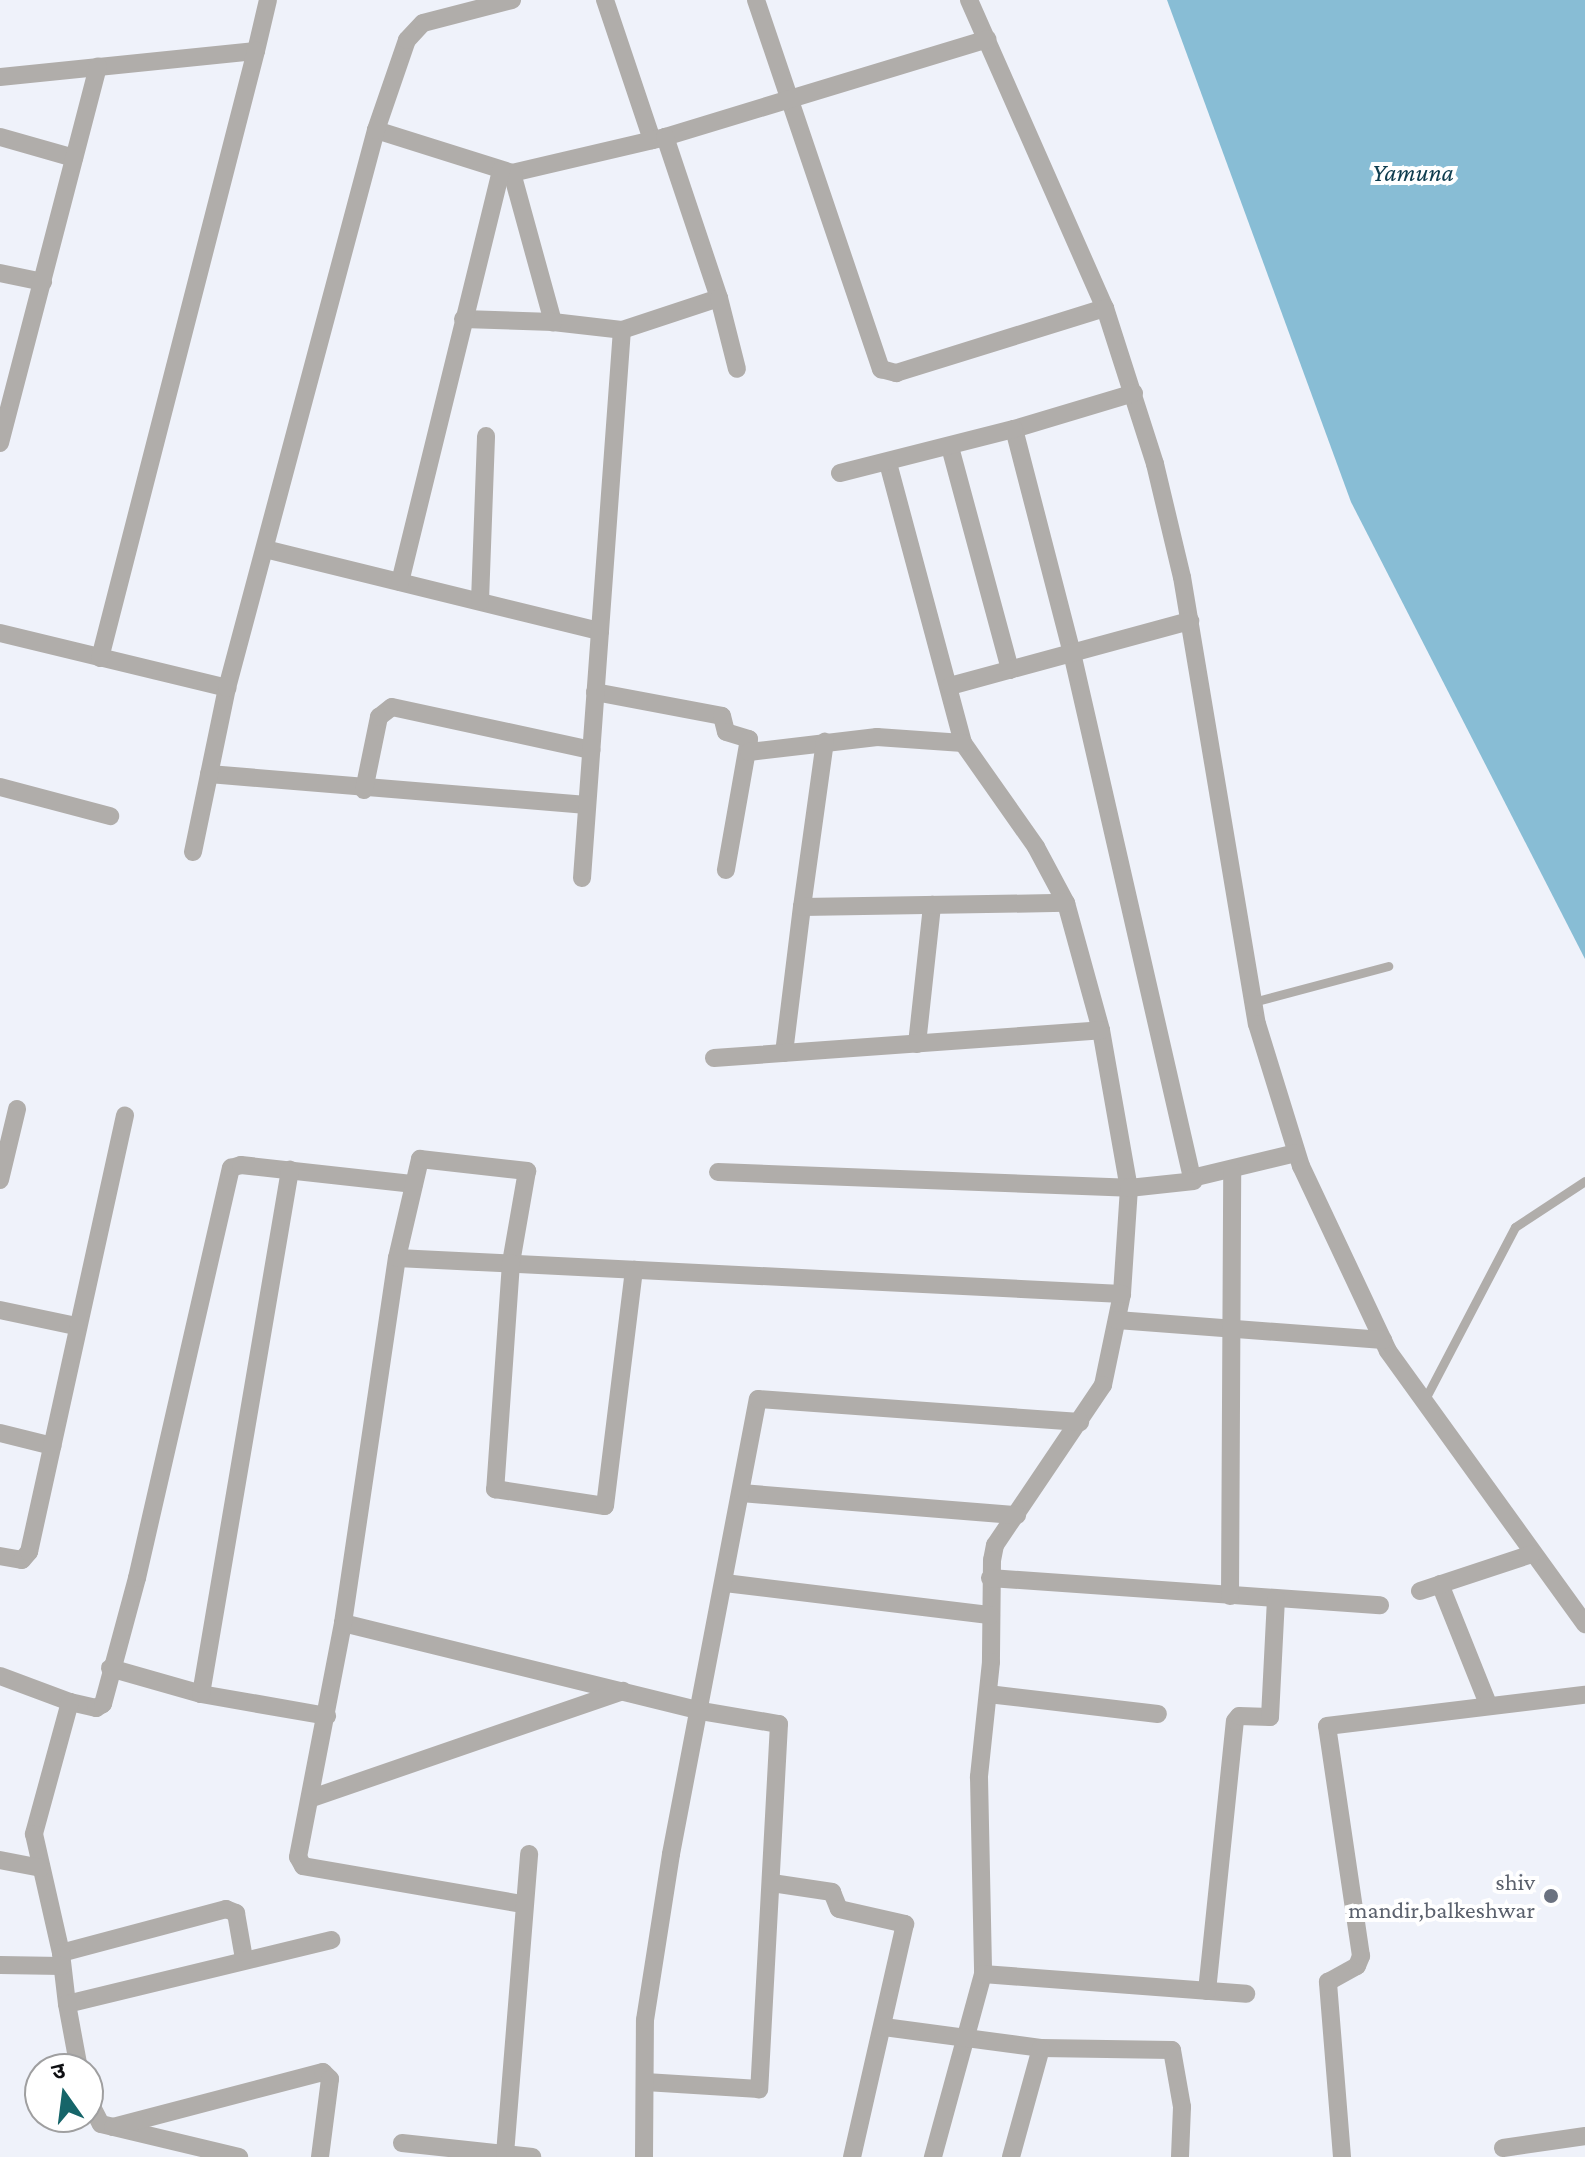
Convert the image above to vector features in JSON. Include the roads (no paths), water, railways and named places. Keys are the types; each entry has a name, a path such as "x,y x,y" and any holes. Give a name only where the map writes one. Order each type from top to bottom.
{"street":[{"path":"100,658 268,0"},
{"path":"193,852 227,688 376,130 413,29 512,0"},
{"path":"605,0 719,298 737,369"},
{"path":"756,0 881,369 896,373 1105,308"},
{"path":"969,0 1105,308 1169,512 1253,1002 1296,1153 1383,1340 1532,1554 1585,1624"},
{"path":"376,130 506,172 659,138 987,39"},
{"path":"0,77 256,51"},
{"path":"0,443 98,67"},
{"path":"0,137 74,158"},
{"path":"400,582 463,319 506,172"},
{"path":"506,172 553,322"},
{"path":"0,273 43,282"},
{"path":"463,319 553,322 622,330 719,298"},
{"path":"582,878 622,330"},
{"path":"840,473 950,447 1134,393"},
{"path":"1014,429 1072,653 1194,1181"},
{"path":"480,601 486,436"},
{"path":"950,447 1010,670"},
{"path":"888,463 963,743 1036,847 1066,903 1101,1030 1129,1188 1122,1294 1103,1385 995,1545 990,1578 988,1694 979,1777 983,1974 968,2041 933,2157"},
{"path":"265,549 600,631"},
{"path":"950,686 1190,621"},
{"path":"0,633 227,688"},
{"path":"595,692 722,716 726,732 749,739 726,870"},
{"path":"364,790 379,717 392,707 591,750"},
{"path":"749,752 905,736 963,743"},
{"path":"784,1053 825,742"},
{"path":"209,774 364,790 587,805"},
{"path":"0,787 110,816"},
{"path":"802,907 1066,903"},
{"path":"917,1044 932,905"},
{"path":"714,1058 1101,1030"},
{"path":"0,1180 17,1109"},
{"path":"0,1556 22,1560 29,1552 76,1326 125,1115"},
{"path":"718,1172 1129,1188 1194,1181 1296,1153"},
{"path":"522,1904 303,1866 298,1857 312,1798 343,1623 397,1258 414,1184 425,1156 527,1171 511,1263 493,1487 602,1506 625,1374 634,1270"},
{"path":"0,1676 70,1702 100,1707 137,1578 229,1172 241,1165 414,1184"},
{"path":"201,1694 290,1170"},
{"path":"1230,1596 1232,1171"},
{"path":"397,1258 1122,1294"},
{"path":"0,1310 76,1326"},
{"path":"1117,1320 1383,1340"},
{"path":"644,2157 645,2020 755,1405 764,1397 1080,1422"},
{"path":"0,1433 52,1446"},
{"path":"741,1493 1017,1515"},
{"path":"1420,1591 1532,1554"},
{"path":"990,1578 1380,1605"},
{"path":"725,1583 991,1615"},
{"path":"1440,1584 1488,1704"},
{"path":"1207,1991 1235,1721 1239,1716 1270,1717 1276,1599"},
{"path":"343,1623 701,1711 779,1724 759,2089 645,2082"},
{"path":"110,1668 201,1694 327,1716"},
{"path":"312,1798 625,1690"},
{"path":"988,1694 1158,1714"},
{"path":"1342,2157 1328,1982 1357,1966 1361,1956 1327,1726 1488,1704 1585,1695"},
{"path":"70,1702 34,1834 62,1960 76,2053"},
{"path":"510,2155 522,1904 529,1854"},
{"path":"0,1860 41,1868"},
{"path":"772,1883 832,1892 839,1909 905,1924 852,2157"},
{"path":"0,1965 62,1960 226,1909 236,1913 244,1959"},
{"path":"67,2004 331,1940"},
{"path":"983,1974 1246,1994"},
{"path":"884,2027 968,2041 1041,2048 1172,2050 1182,2107 1180,2157"},
{"path":"1011,2157 1041,2048"},
{"path":"113,2127 323,2072 330,2079 320,2157"},
{"path":"104,2122 239,2157"},
{"path":"1503,2148 1585,2136"},
{"path":"402,2143 532,2157"}],"lane":[{"path":"1253,1002 1388,966"},
{"path":"1424,1402 1515,1227 1585,1181"}],"water":[{"name":"Yamuna","path":"1167,0 1585,0 1585,959 1351,502"}],"place":[{"name":"shiv mandir,balkeshwar","path":"1551,1896"}]}
